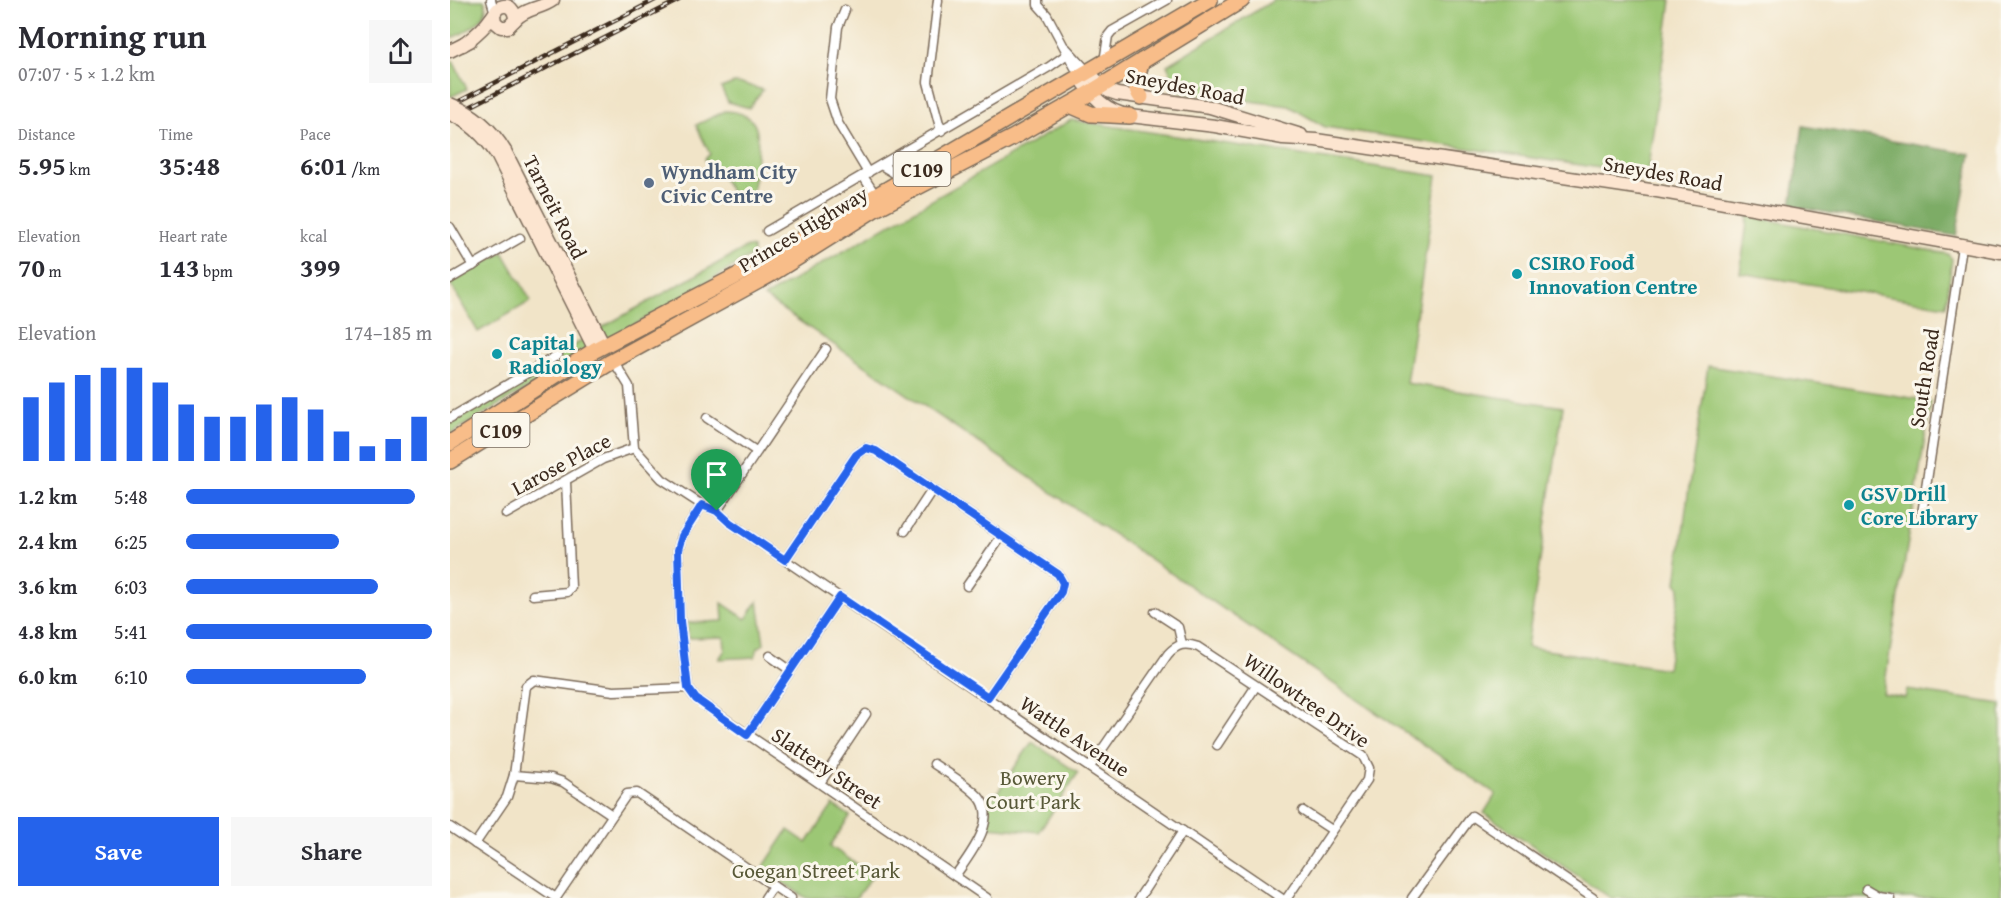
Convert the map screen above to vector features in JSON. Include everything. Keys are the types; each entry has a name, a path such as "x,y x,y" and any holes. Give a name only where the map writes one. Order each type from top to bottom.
{"highway":[{"name":"Princes Highway","path":"450,443 600,347 769,267 876,196 1210,0"},
{"name":"Princes Highway","path":"450,461 769,267 1012,138 1096,90 1242,0"},
{"path":"1141,97 1136,90 1136,84 1143,61"},
{"path":"1070,105 1091,114 1130,116"},
{"path":"876,196 896,198"},
{"path":"600,347 611,362"}],"main road":[{"path":"463,45 505,4 540,0"},
{"path":"450,51 510,23 523,12 544,6 553,0"},
{"path":"505,4 515,14 510,23"},
{"path":"494,14 495,22 510,23"},
{"name":"Sneydes Road","path":"1084,74 1107,108 1118,114 1215,126 1283,138 1317,140 1657,191 2001,252"},
{"name":"Sneydes Road","path":"1096,90 1210,107 1317,140"},
{"name":"Tarneit Road","path":"450,104 484,124 600,347"},
{"name":"Tarneit Road","path":"450,114 463,120 501,153"}],"street":[{"path":"491,0 494,14"},
{"path":"938,0 928,82 941,131"},
{"path":"1038,0 1038,5 1047,15 1065,50 1084,74"},
{"path":"1104,62 1108,36 1112,31 1167,0"},
{"name":"Princes Highway","path":"845,10 838,27 830,99 838,123 876,196"},
{"path":"767,231 1049,67 1065,50"},
{"name":"Princes Highway","path":"881,165 904,180"},
{"path":"450,227 473,266"},
{"path":"450,279 520,238"},
{"name":"South Road","path":"1922,514 1962,246"},
{"path":"717,511 826,349"},
{"path":"450,418 558,355"},
{"path":"611,362 618,368 629,386 634,448"},
{"path":"707,418 756,451"},
{"name":"Larose Place","path":"506,514 603,459 634,448"},
{"name":"Wattle Avenue","path":"634,448 662,479 702,505 717,511 729,522 1281,898"},
{"path":"785,560 856,455 866,448 876,451 1058,574 1063,583 1061,592 988,697"},
{"path":"533,595 567,592 571,587 566,482"},
{"path":"905,531 932,490"},
{"path":"475,844 507,797 514,775 526,686 534,680 614,691 688,688 680,621 678,550 682,536 702,505"},
{"path":"967,586 1001,537"},
{"path":"747,735 840,597"},
{"path":"1090,767 1168,654 1175,646 1182,644 1178,627 1155,612"},
{"name":"Willowtree Drive","path":"1182,644 1198,647 1363,756 1369,768 1367,780 1287,898"},
{"path":"770,656 790,670"},
{"path":"1217,745 1256,686"},
{"name":"Slattery Street","path":"688,688 696,699 747,735 987,898"},
{"path":"820,783 866,714"},
{"path":"934,764 981,799 985,813 984,829 978,843 955,876"},
{"path":"514,775 550,778 563,783 612,814"},
{"path":"450,827 556,898 627,794 637,793 791,898"},
{"path":"1303,811 1332,830"},
{"path":"1412,898 1472,816 1593,898"},
{"path":"1139,898 1183,831"},
{"path":"765,898 773,886"},
{"path":"1866,889 1878,896 1890,898"}],"green space":[{"path":"450,0 484,0 486,7 482,19 477,24 453,38 450,32"},
{"path":"1274,0 1671,0 1647,175 1325,127 1289,106 1179,92 1167,65"},
{"path":"453,61 467,89 450,97 450,62"},
{"path":"734,83 763,90 749,108 728,102 721,88"},
{"path":"725,111 737,112 746,116 756,127 757,135 752,192 735,199 720,174 715,177 705,159 710,154 696,125"},
{"path":"1071,120 1437,176 1406,383 1563,407 1527,647 1667,669 1680,588 1676,583 1690,479 1708,366 1931,401 1883,694 1905,698 1907,690 2001,704 2001,898 1611,898 1484,813 1496,794 764,297"},
{"path":"1803,126 1971,154 1956,236 1791,206"},
{"path":"1748,216 1948,254 1952,259 1946,306 1740,273"},
{"path":"747,247 753,248 753,255 450,434 450,423 610,323"},
{"path":"503,252 531,301 478,332 450,283"},
{"path":"758,601 764,644 758,648 755,657 719,659 725,650 724,637 688,638 687,623 723,621 722,603 746,619"},
{"name":"Bowery Court Park","path":"1032,742 1078,773 1039,832 989,827 988,806"},
{"name":"Goegan Street Park","path":"833,805 850,816 830,846 873,875 856,898 806,898 762,869 788,830 807,843"}],"railway":[{"path":"450,106 655,0"},
{"path":"450,117 679,0"}],"place":[{"name":"Wyndham City Civic Centre","path":"649,183"},
{"name":"CSIRO Foođ Innovation Centre","path":"1517,274"},
{"name":"Capital Radiology","path":"497,354"},
{"name":"GSV Drill Core Library","path":"1849,505"}],"route":[{"path":"866,448 876,451 1058,574 1063,583 1061,592 988,697 840,597 747,735 696,699 688,688 680,621 678,550 682,536 702,505 717,511 729,522 785,560 856,455 866,448"}]}
